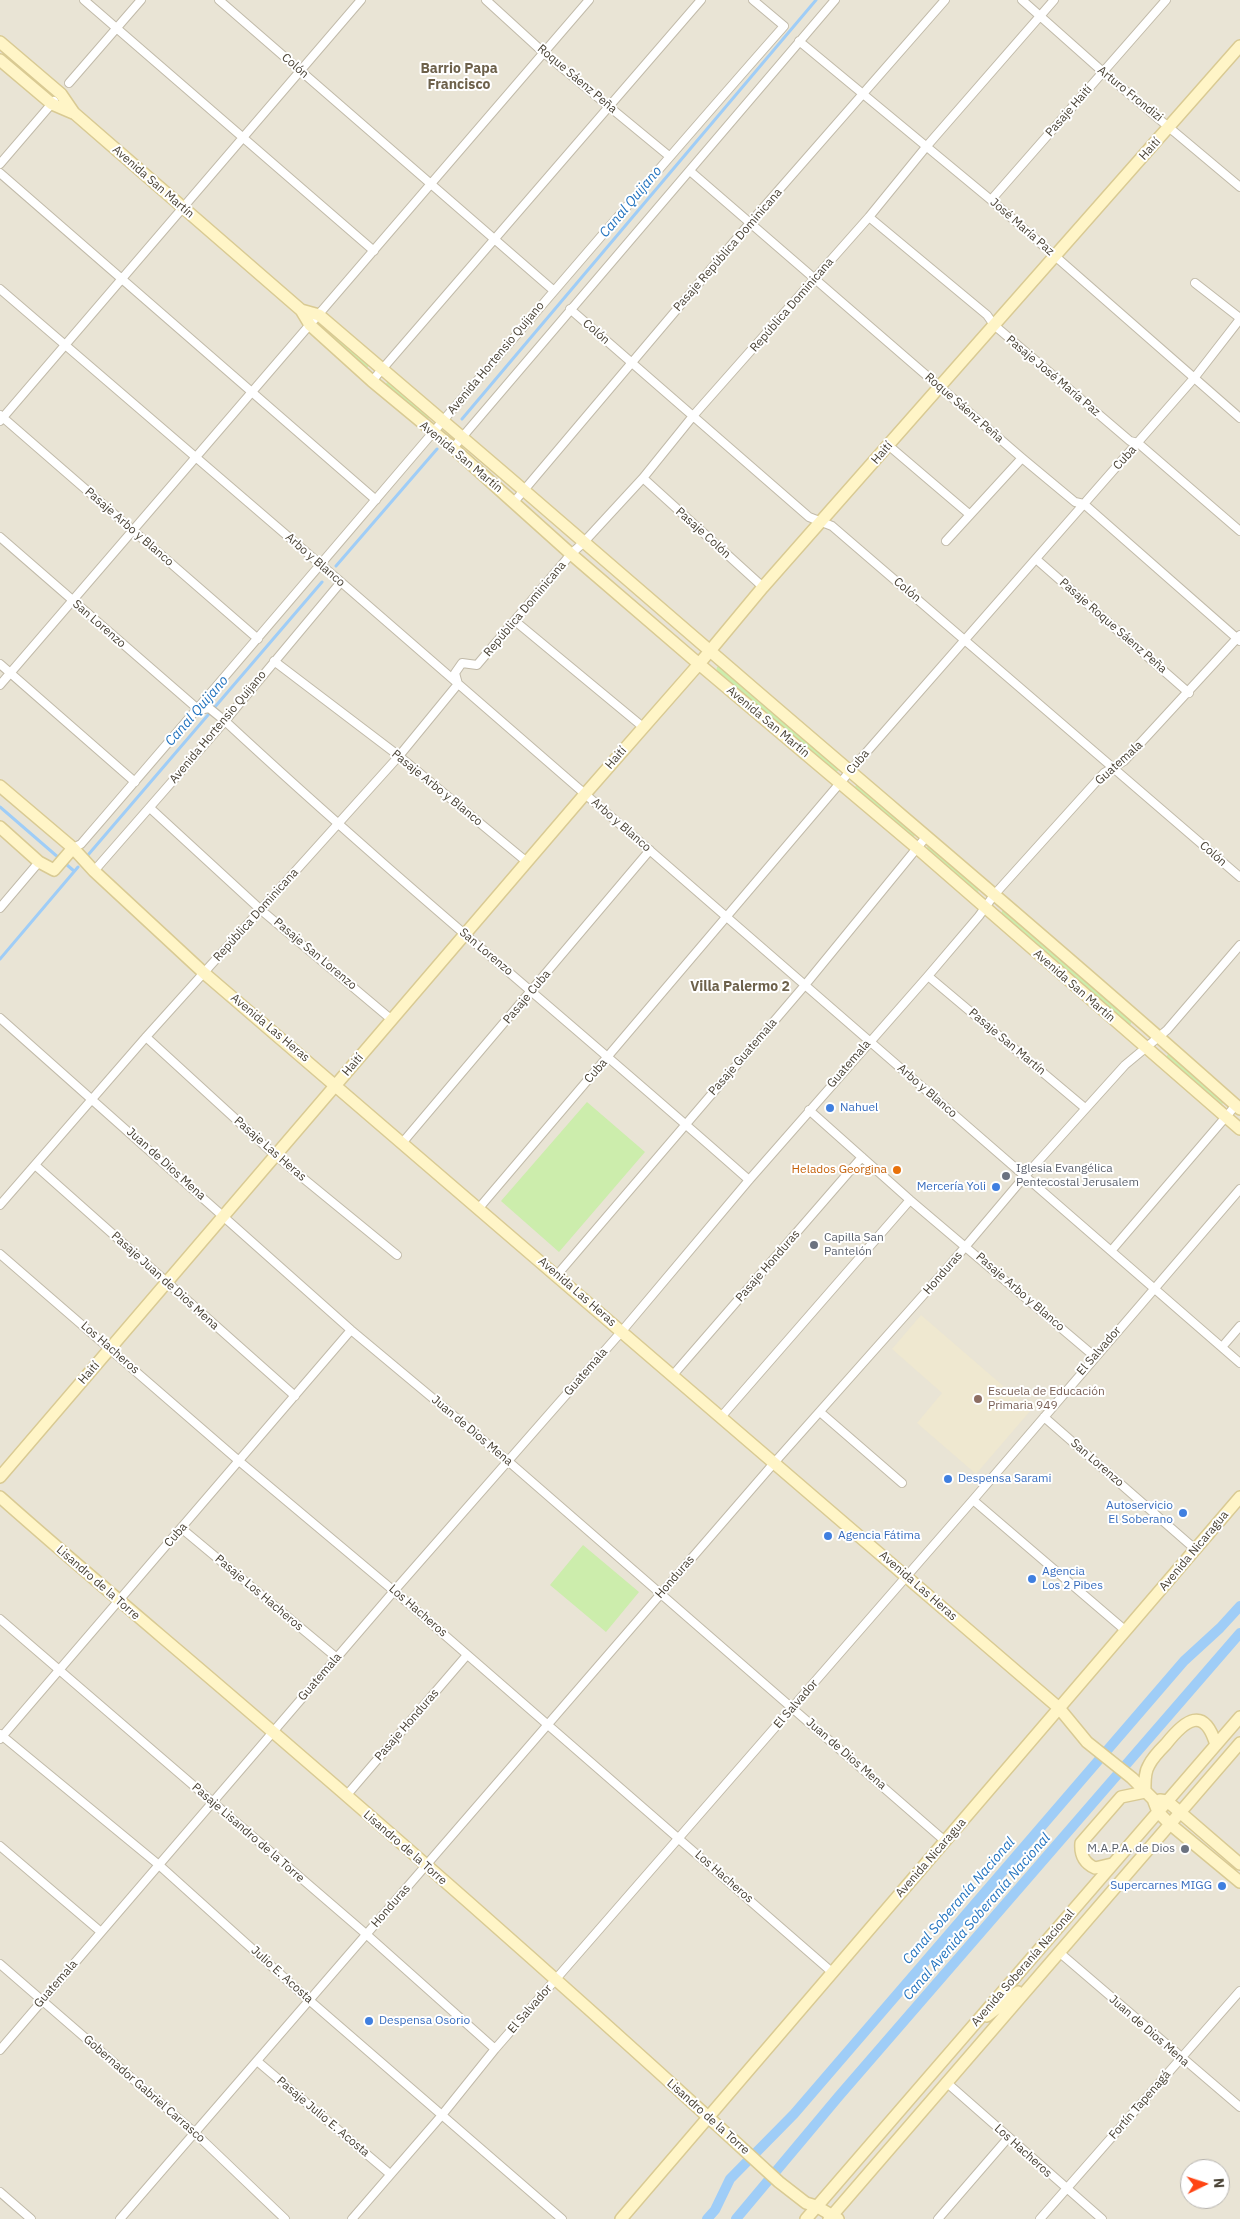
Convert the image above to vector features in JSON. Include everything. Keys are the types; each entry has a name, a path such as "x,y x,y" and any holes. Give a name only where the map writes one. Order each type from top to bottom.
{"main road":[{"name":"Avenida San Martín","path":"0,42 60,94 74,113 301,310 310,325 372,381 453,448 571,554 917,848 1240,1129"},
{"name":"Haití","path":"0,1477 585,794 699,664 763,587 1240,46"},
{"name":"Avenida San Martín","path":"0,60 52,104 74,113"},
{"name":"Avenida San Martín","path":"301,310 319,315 444,420 1160,1037 1238,1107"},
{"name":"Avenida Las Heras","path":"0,786 73,848 94,872 204,972 1059,1708 1088,1742 1132,1778 1149,1795 1158,1812 1170,1824 1240,1882"},
{"path":"0,827 39,862 54,870 73,848"},
{"name":"Lisandro de la Torre","path":"0,1497 117,1601 273,1732 555,1980 709,2117 810,2212 833,2218"},
{"name":"Avenida Nicaragua","path":"621,2219 1240,1497"},
{"name":"Avenida Soberanía Nacional","path":"810,2212 1240,1717"},
{"path":"1149,1795 1145,1774 1149,1764 1186,1722 1195,1720 1206,1723 1212,1731 1216,1744"},
{"name":"Avenida Soberanía Nacional","path":"833,2218 946,2082 1060,1953 1240,1743"},
{"path":"1112,1864 1095,1868 1088,1865 1080,1852 1082,1843 1121,1796 1149,1795 1167,1801 1240,1864"},
{"path":"968,2032 1039,1976"}],"street":[{"path":"84,0 374,251"},
{"path":"69,84 141,0"},
{"name":"Colón","path":"219,0 553,290"},
{"path":"1,418 362,0"},
{"name":"Roque Sáenz Peña","path":"486,0 544,52 669,156"},
{"path":"0,685 589,0"},
{"path":"372,381 700,0"},
{"name":"Avenida Hortensio Quijano","path":"73,848 82,844 199,710 553,290 784,26 753,0"},
{"name":"Avenida Hortensio Quijano","path":"453,448 464,438 570,309 835,0"},
{"name":"Pasaje República Dominicana","path":"514,502 749,224 945,0"},
{"name":"Arturo Frondizi","path":"1022,0 1103,72 1170,126 1240,187"},
{"name":"República Dominicana","path":"0,1205 146,1037 398,756 458,684 455,673 462,663 477,665 571,554 643,478 693,416 869,217 1054,0"},
{"name":"Pasaje Haití","path":"991,200 1166,0"},
{"name":"José María Paz","path":"800,41 864,93 926,148 991,200 1240,418"},
{"path":"0,164 60,94"},
{"name":"Roque Sáenz Peña","path":"690,171 749,224 1022,458 1075,502 1084,504 1239,638"},
{"path":"0,173 376,500"},
{"name":"Pasaje José María Paz","path":"869,217 987,315 994,325 1130,441 1138,443 1240,531"},
{"path":"1195,283 1240,318"},
{"name":"Arbo y Blanco","path":"0,289 322,565 1240,1363"},
{"name":"Colón","path":"570,309 809,517 832,526 1240,877"},
{"name":"Cuba","path":"479,1208 851,771 1194,378 1240,318"},
{"name":"Pasaje Arbo y Blanco","path":"1,418 258,639"},
{"path":"888,445 969,514"},
{"path":"946,541 1022,458"},
{"name":"Pasaje Colón","path":"643,478 763,587"},
{"name":"San Lorenzo","path":"0,537 199,710 209,708 222,719 336,824 532,990 749,1180"},
{"name":"Pasaje Roque Sáenz Peña","path":"1036,559 1189,693"},
{"name":"Avenida Hortensio Quijano","path":"94,872 150,808 222,719 341,582"},
{"path":"516,621 643,727"},
{"name":"Guatemala","path":"0,2050 394,1591 622,1331 869,1041 928,976 994,895 1104,774 1124,762 1239,638"},
{"name":"Pasaje Arbo y Blanco","path":"274,661 398,756 527,862"},
{"path":"0,664 135,782"},
{"name":"Pasaje San Lorenzo","path":"150,808 261,910 392,1020"},
{"name":"Pasaje Guatemala","path":"557,1275 805,985 926,837"},
{"name":"Pasaje Cuba","path":"403,1142 650,850"},
{"path":"0,908 39,862"},
{"name":"Honduras","path":"120,2219 661,1593 1025,1176 1124,1065 1144,1047 1160,1037 1240,945"},
{"name":"Pasaje San Martín","path":"928,976 1085,1108"},
{"name":"Juan de Dios Mena","path":"0,1018 351,1330 508,1461 946,1841"},
{"name":"Pasaje Las Heras","path":"146,1037 276,1156 397,1255"},
{"path":"1111,1251 1226,1116 1238,1107"},
{"name":"Pasaje Arbo y Blanco","path":"810,1110 910,1200 966,1245 1094,1356"},
{"name":"Pasaje Honduras","path":"673,1375 862,1157"},
{"name":"Pasaje Juan de Dios Mena","path":"35,1165 295,1396"},
{"name":"El Salvador","path":"352,2219 442,2116 495,2049 973,1500 1094,1356 1240,1189"},
{"path":"721,1417 910,1200"},
{"name":"Los Hacheros","path":"0,1254 394,1591 833,1972"},
{"path":"1222,1347 1240,1326"},
{"name":"Cuba","path":"1,1736 351,1330"},
{"path":"820,1412 902,1483"},
{"name":"San Lorenzo","path":"1044,1417 1195,1549"},
{"path":"973,1500 1126,1631"},
{"name":"Pasaje Los Hacheros","path":"182,1528 337,1658"},
{"name":"Pasaje Lisandro de la Torre","path":"0,1619 366,1934 495,2049"},
{"name":"Pasaje Honduras","path":"346,1796 468,1655"},
{"name":"Julio E. Acosta","path":"1,1736 159,1864 309,2000 562,2219"},
{"path":"0,1846 100,1932"},
{"name":"Juan de Dios Mena","path":"1060,1953 1240,2107"},
{"name":"Gobernador Gabriel Carrasco","path":"0,1964 195,2133 285,2219"},
{"name":"Fortín Tapenagá","path":"1040,2219 1240,1991"},
{"name":"Pasaje Julio E. Acosta","path":"257,2061 390,2174"},
{"name":"Los Hacheros","path":"946,2082 1102,2219"},
{"path":"938,2219 1008,2138"},
{"path":"0,2192 31,2219"}],"shaded area":[{"path":"0,0 1240,0 1240,2219 0,2219"},
{"name":"Escuela de Educación Primaria 949","path":"921,1315 1031,1410 976,1474 917,1423 942,1393 892,1349"}],"green space":[{"path":"327,327 370,364 366,369 323,331"},
{"path":"389,380 431,416 426,421 385,385"},
{"path":"717,667 720,667 838,766 838,771 834,771 716,672"},
{"path":"857,784 915,833 914,838 911,838 856,791 855,787"},
{"path":"928,846 979,888 978,893 974,893 926,850"},
{"path":"1005,910 1131,1020 1131,1024 1127,1025 1001,916 1002,911"},
{"path":"1169,1052 1224,1102 1222,1104 1166,1058"},
{"path":"587,1102 645,1152 559,1252 501,1201"},
{"path":"583,1545 639,1592 606,1632 550,1585"}],"waterway":[{"name":"Canal Quijano","path":"462,419 816,0"},
{"name":"Canal Quijano","path":"336,566 437,449"},
{"name":"Canal Quijano","path":"88,855 322,582"},
{"path":"0,807 74,871"},
{"name":"Canal Quijano","path":"0,959 78,867"},
{"name":"Canal Soberanía Nacional","path":"707,2219 715,2210 730,2179 794,2114 1184,1661 1220,1628 1240,1606"},
{"name":"Canal Avenida Soberanía Nacional","path":"736,2219 839,2096 1240,1633"}],"place":[{"name":"Nahuel","path":"830,1108"},
{"name":"Helados Georgina","path":"897,1170"},
{"name":"Iglesia Evangélica Pentecostal Jerusalem","path":"1006,1176"},
{"name":"Mercería Yoli","path":"996,1187"},
{"name":"Capilla San Pantelón","path":"814,1245"},
{"name":"Escuela de Educación Primaria 949","path":"978,1399"},
{"name":"Despensa Sarami","path":"948,1479"},
{"name":"Autoservicio El Soberano","path":"1183,1513"},
{"name":"Agencia Fátima","path":"828,1536"},
{"name":"Agencia Los 2 Pibes","path":"1032,1579"},
{"name":"M.A.P.A. de Dios","path":"1185,1849"},
{"name":"Supercarnes MIGG","path":"1222,1886"},
{"name":"Despensa Osorio","path":"369,2021"}],"district":[{"name":"Barrio Papa Francisco","path":"459,78"},
{"name":"Villa Palermo 2","path":"740,987"}]}
